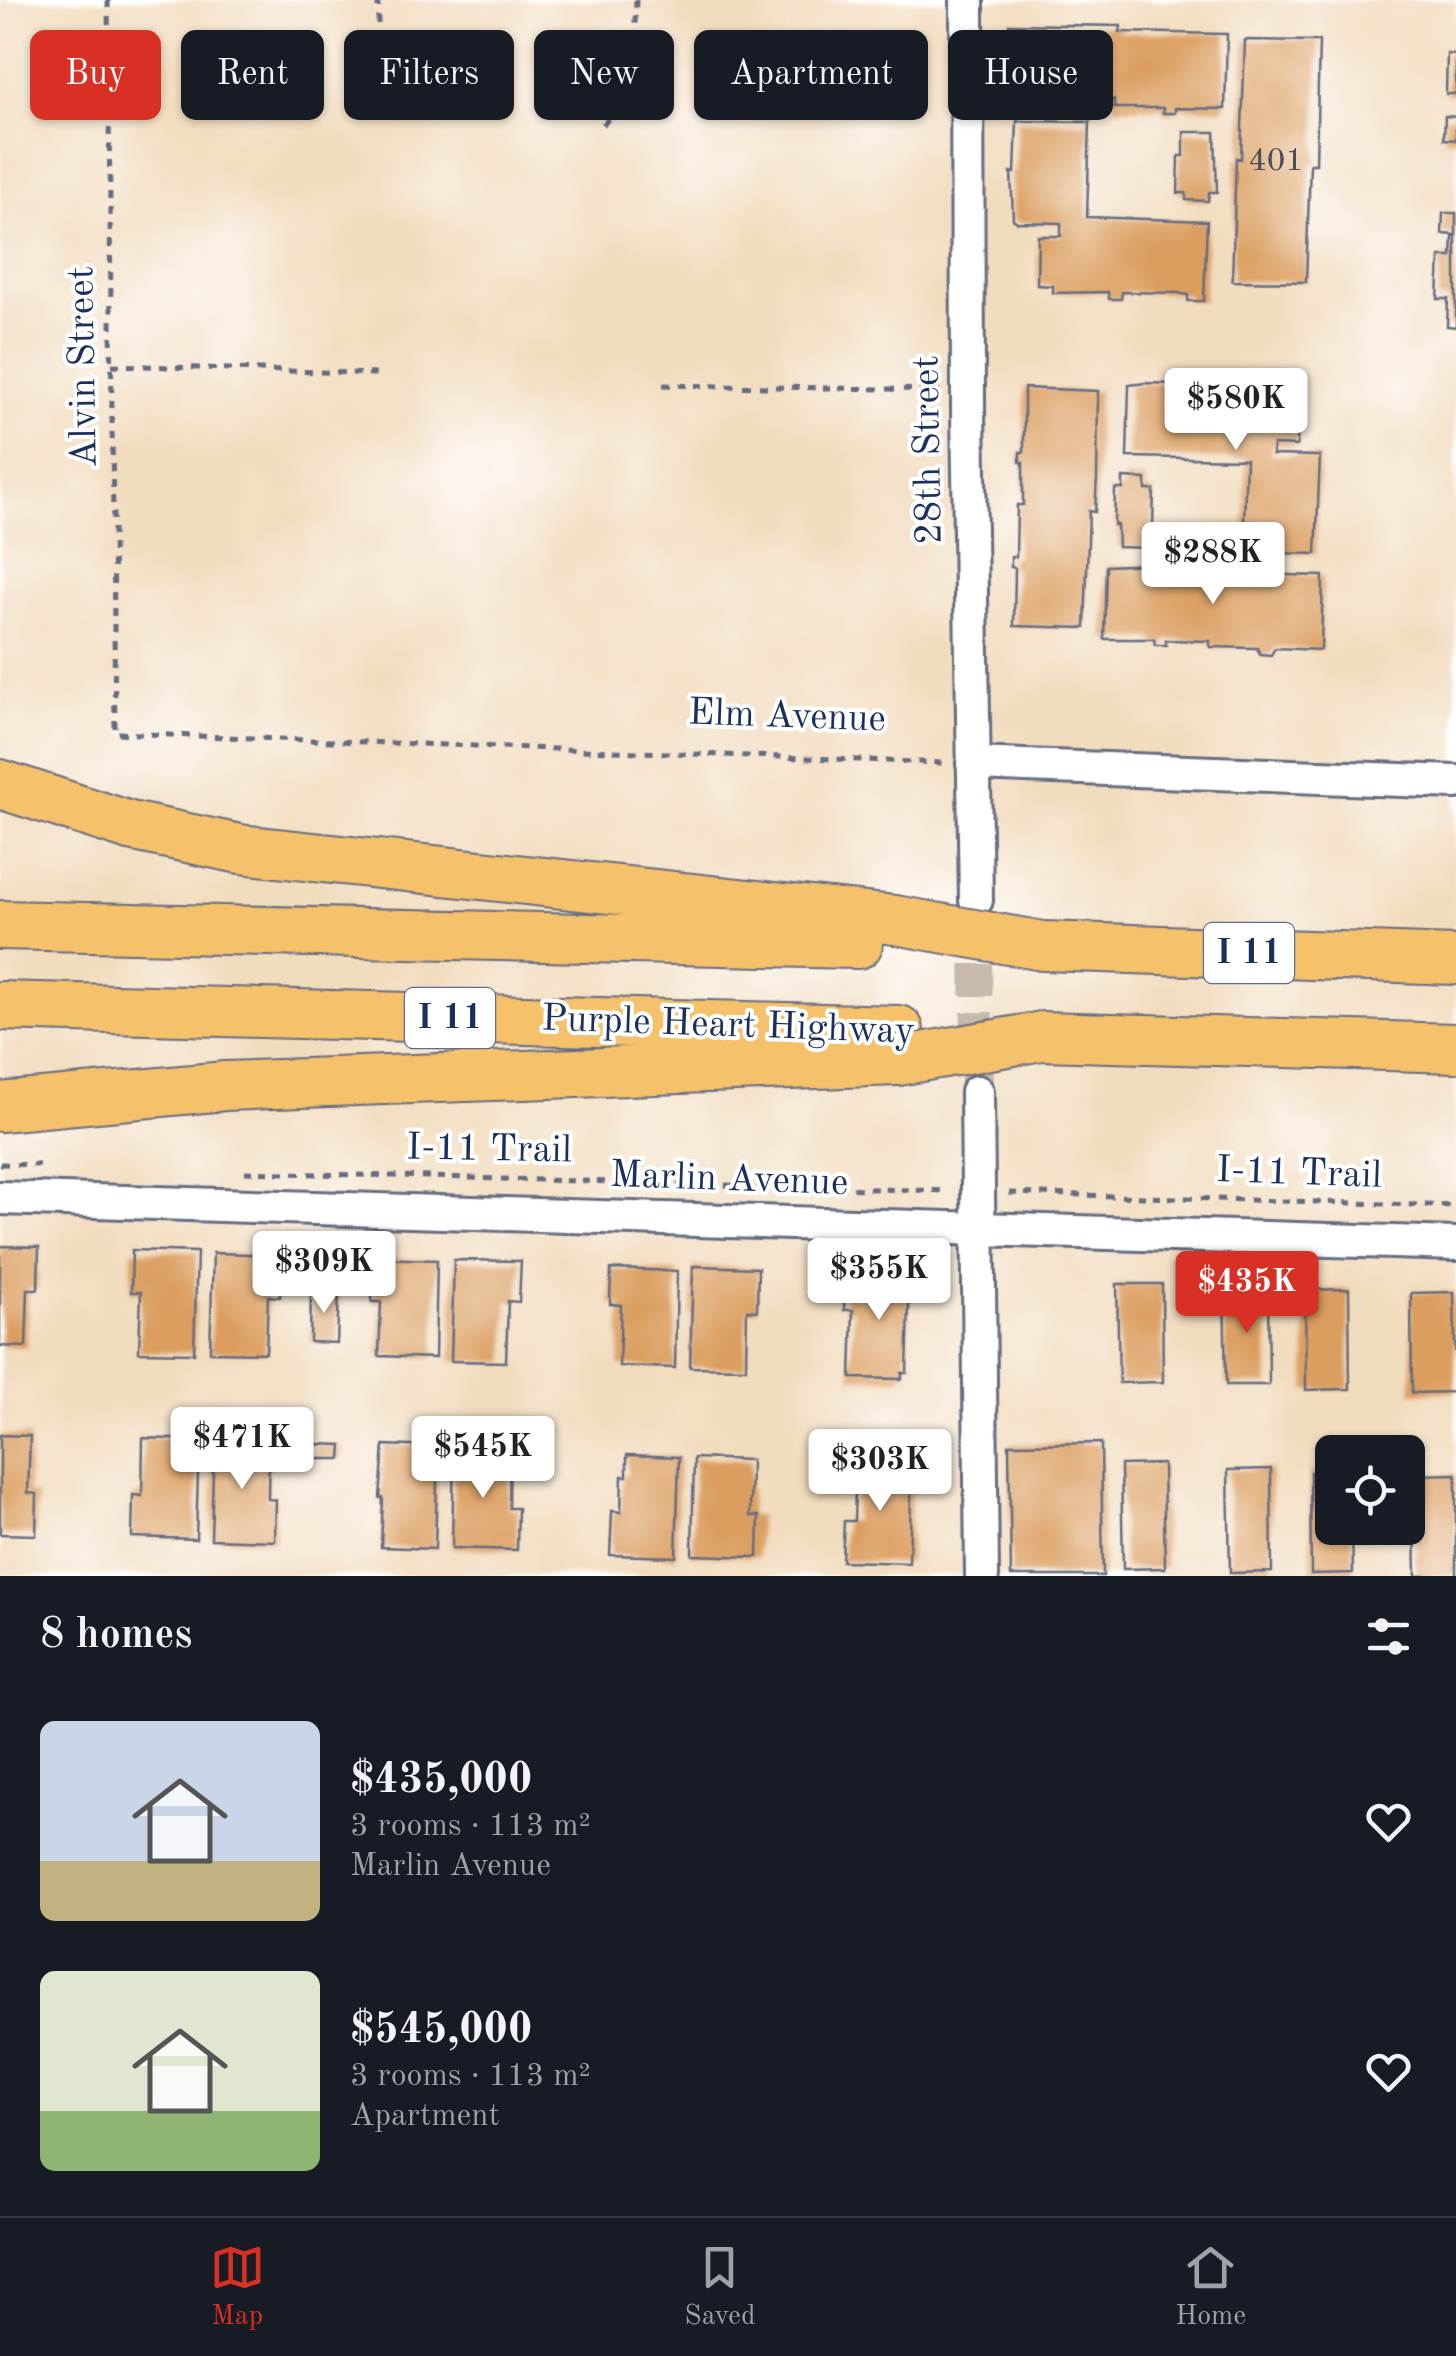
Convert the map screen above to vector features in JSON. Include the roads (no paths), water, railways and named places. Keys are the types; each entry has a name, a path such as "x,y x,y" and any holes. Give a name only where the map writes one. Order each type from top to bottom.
{"highway":[{"path":"0,784 130,826 240,849 896,932"},
{"name":"I 11","path":"0,925 896,932 1042,946 1456,960"},
{"name":"Purple Heart Highway","path":"0,1006 899,1045 1042,1036 1456,1048"},
{"path":"0,1107 226,1086 899,1045"}],"street":[{"name":"28th Street","path":"967,0 976,900"},
{"path":"973,764 1456,782"},
{"path":"977,1092 982,1576"},
{"name":"Marlin Avenue","path":"0,1198 1456,1244"}],"tunnel":[{"path":"976,916 977,1092"}]}
